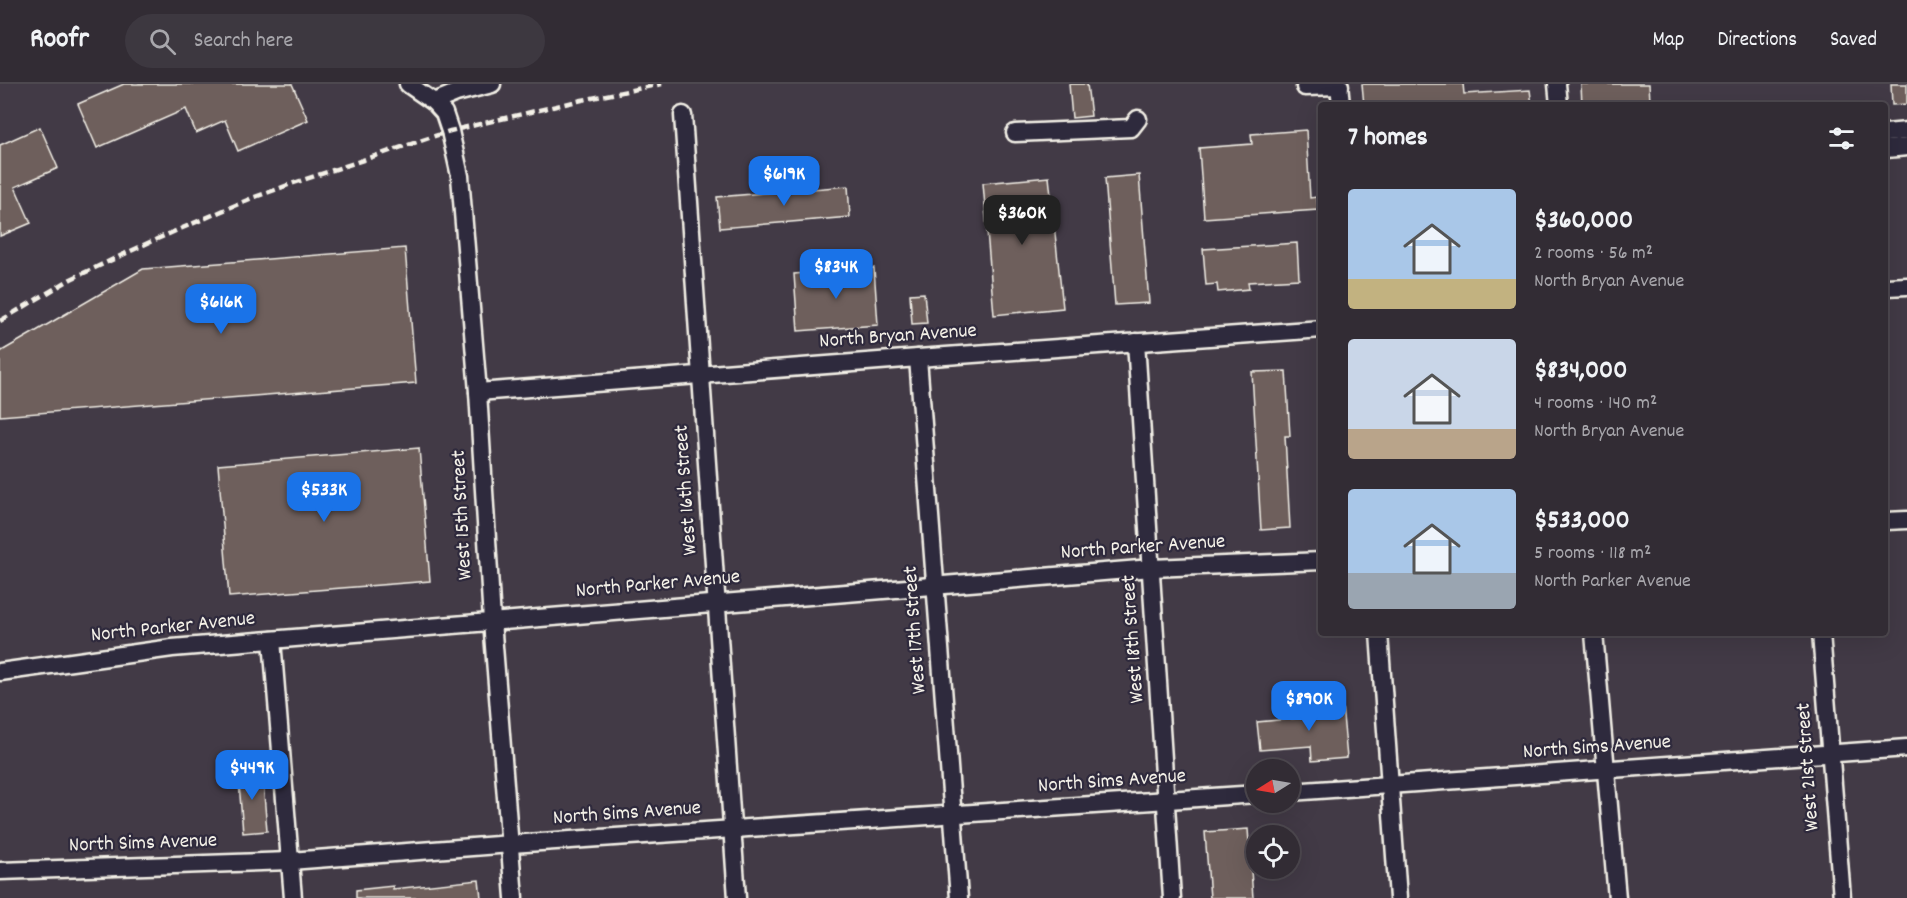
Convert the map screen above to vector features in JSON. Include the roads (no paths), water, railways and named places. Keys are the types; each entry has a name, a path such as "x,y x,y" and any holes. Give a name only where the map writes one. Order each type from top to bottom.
{"street":[{"path":"408,84 434,102 456,93 492,84"},
{"path":"1557,84 1559,102"},
{"path":"1305,87 1339,85 1341,102"},
{"name":"West 15th Street","path":"434,102 444,113 460,176 478,392 492,621 514,898"},
{"name":"West 16th Street","path":"683,115 737,898"},
{"path":"1015,133 1131,128 1138,119"},
{"path":"1888,133 1907,131"},
{"path":"1888,149 1907,147"},
{"path":"1888,287 1907,286"},
{"name":"North Bryan Avenue","path":"478,392 1318,329"},
{"name":"West 18th Street","path":"1136,342 1172,898"},
{"name":"West 17th Street","path":"918,358 959,898"},
{"path":"1888,521 1907,520"},
{"name":"North Parker Avenue","path":"0,672 172,648 492,621 1152,568 1318,561"},
{"path":"1379,636 1398,898"},
{"path":"1594,636 1617,898"},
{"name":"West 21st Street","path":"1821,636 1842,898"},
{"path":"272,640 293,898"},
{"name":"North Sims Avenue","path":"1300,791 1907,748"},
{"name":"North Sims Avenue","path":"0,871 290,861 1246,795"}],"railway":[{"path":"0,321 71,279 252,198 450,131 662,84"}]}
